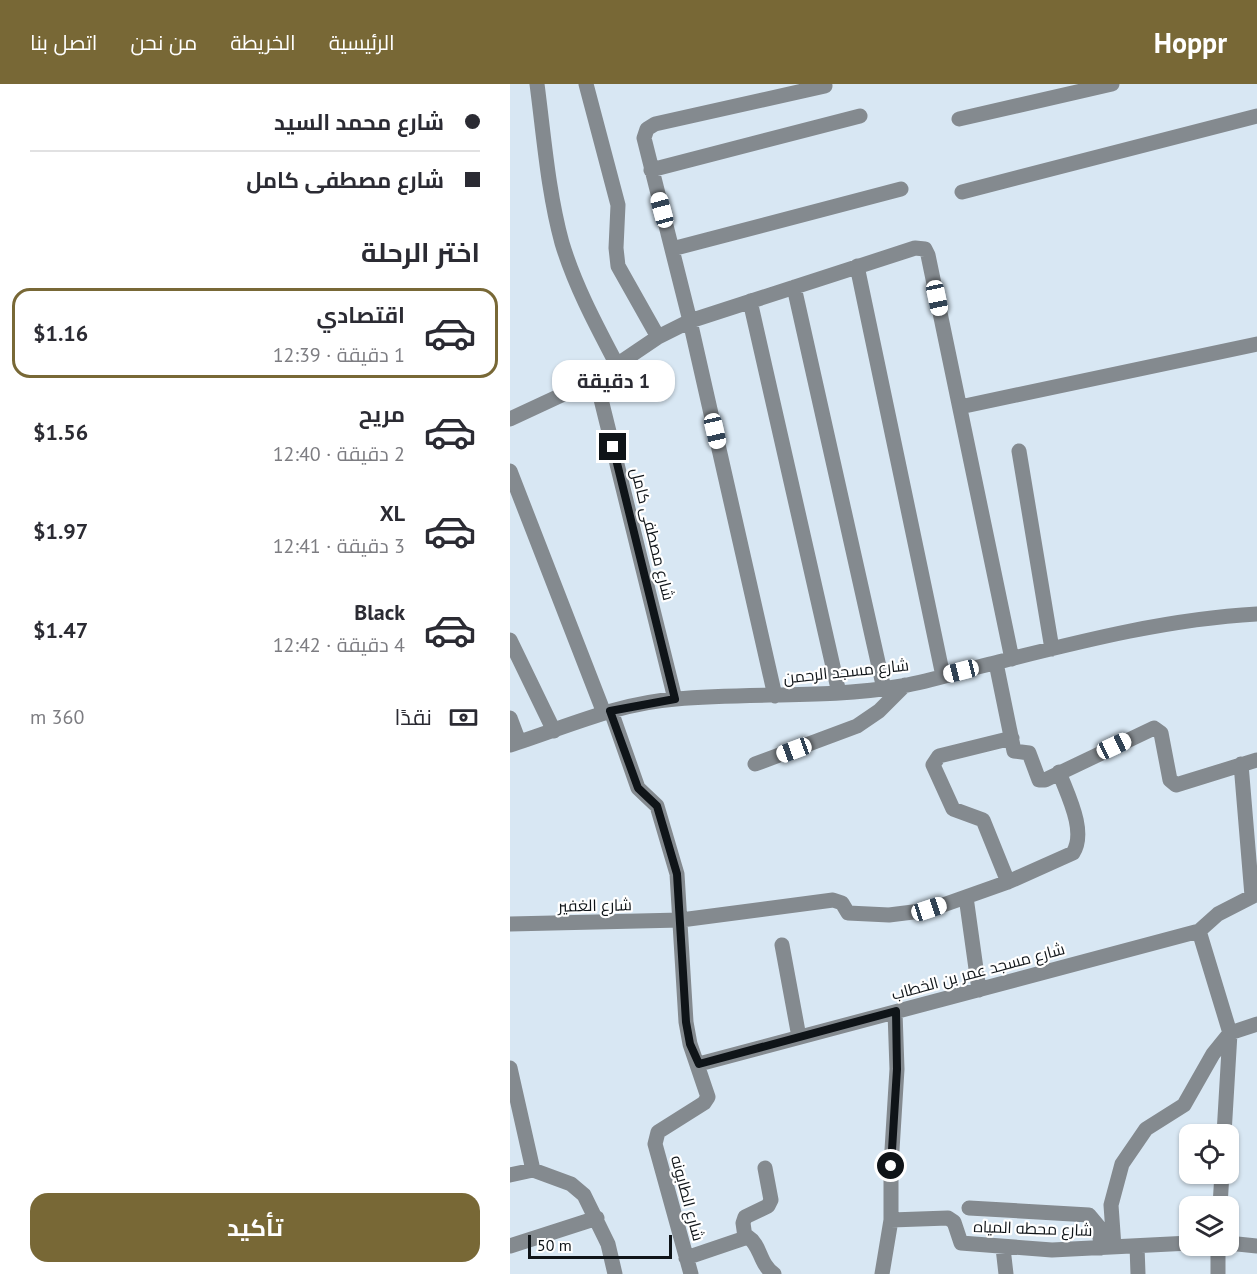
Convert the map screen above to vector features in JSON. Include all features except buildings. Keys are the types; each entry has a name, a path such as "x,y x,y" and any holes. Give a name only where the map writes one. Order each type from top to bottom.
{"street":[{"path":"537,84 549,177 562,243 585,306 617,364"},
{"path":"586,84 618,206 616,248 618,266 658,337"},
{"path":"959,118 1090,86 1112,84"},
{"path":"775,696 690,321 644,138 650,126 825,86"},
{"path":"651,170 860,116"},
{"path":"962,192 1257,116"},
{"path":"672,249 901,189"},
{"path":"510,419 596,379 658,337 690,321 915,248 927,252 1012,659"},
{"path":"857,266 943,676"},
{"path":"794,287 884,689"},
{"path":"750,301 839,693"},
{"path":"960,407 1257,344"},
{"name":"شارع مصطفى كامل","path":"596,379 675,699"},
{"path":"1018,451 1052,649"},
{"path":"510,471 638,788 657,806 677,874 686,1022 690,1044 699,1064"},
{"name":"شارع مسجد الرحمن","path":"514,744 607,712 675,699 839,693 884,689 1134,629 1218,616 1257,614"},
{"path":"510,640 554,731"},
{"path":"996,663 1014,751 1029,753 1037,779 1043,780 1154,728 1161,733 1170,780 1173,784 1181,784 1257,760"},
{"path":"755,764 857,726 879,711 905,685"},
{"path":"510,718 514,744"},
{"path":"1008,882 983,820 977,816 960,814 953,809 932,768 939,756 1012,738"},
{"path":"1242,764 1254,895"},
{"name":"شارع الغفير","path":"510,924 681,920 833,900 840,901 848,913 889,915 929,909 1008,882 1068,857 1076,849 1076,820 1059,772"},
{"name":"شارع مسجد عمر بن الخطاب","path":"699,1064 1199,932 1218,914 1254,895"},
{"path":"966,897 979,990"},
{"path":"1199,932 1230,1033 1225,1124"},
{"path":"782,945 799,1037"},
{"path":"882,1274 891,1221 891,1166 897,1069 896,1011"},
{"path":"1108,1247 1111,1205 1122,1164 1146,1129 1184,1105 1213,1054 1230,1033 1257,1024"},
{"name":"شارع الطابونه","path":"691,1274 654,1144 658,1132 706,1102 708,1094 699,1064"},
{"path":"510,1068 533,1170"},
{"path":"745,1236 742,1223 745,1217 768,1206 771,1200 765,1168"},
{"path":"510,1175 533,1170 571,1184 584,1195 608,1244 615,1274"},
{"path":"969,1208 1089,1215 1100,1227 1108,1247"},
{"path":"510,1246 597,1218"},
{"name":"شارع محطه المياه","path":"891,1221 948,1218 954,1222 961,1243 1003,1248 1179,1244"},
{"path":"686,1258 745,1236 752,1238 764,1267 774,1274"},
{"path":"1239,1244 1257,1246"},
{"path":"1137,1246 1138,1274"},
{"path":"1003,1248 1006,1274"},
{"path":"1218,1256 1218,1274"}],"route":[{"path":"613,447 675,699 610,711 638,788 657,806 677,874 686,1022 690,1044 699,1064 896,1011 898,1040 891,1166"}]}
